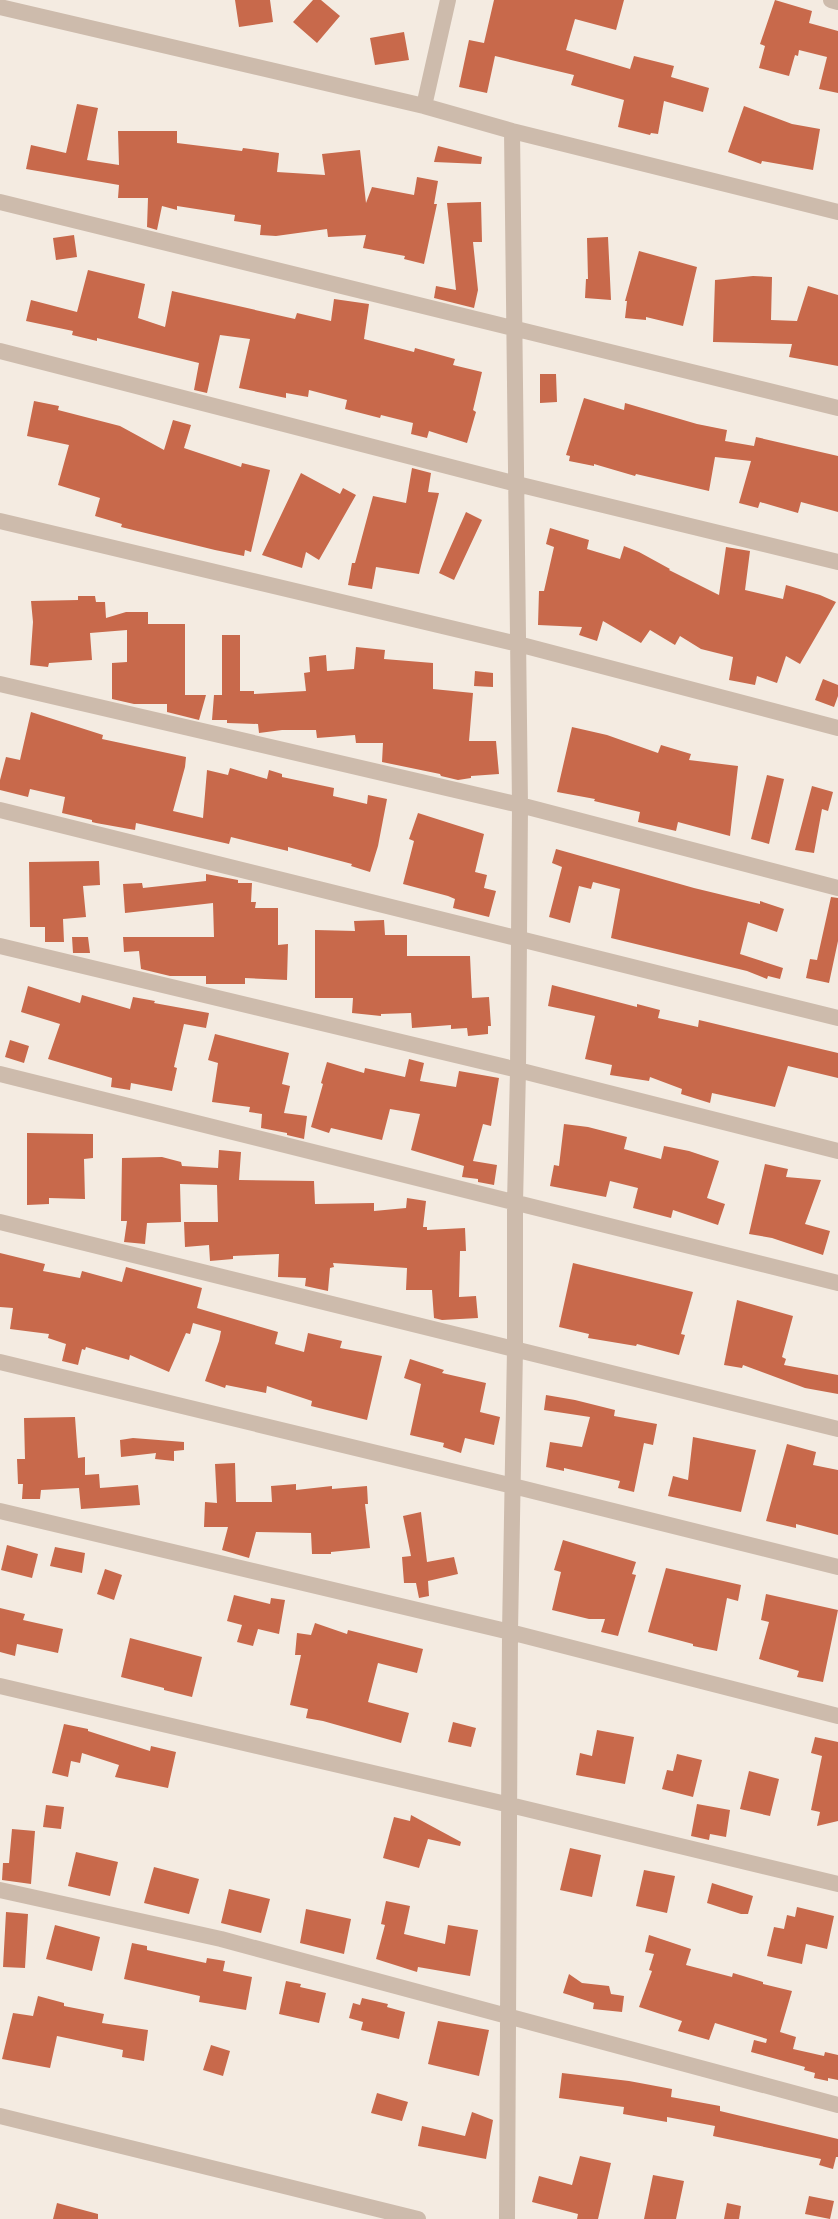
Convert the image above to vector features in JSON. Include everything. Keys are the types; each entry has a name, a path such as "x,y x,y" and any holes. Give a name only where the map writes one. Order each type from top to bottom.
{"street":[{"path":"424,106 448,0"},
{"path":"831,0 838,2"},
{"path":"0,7 424,106 512,131 838,212"},
{"path":"507,2219 510,1632 520,805 512,131"},
{"path":"0,202 838,408"},
{"path":"0,351 517,484 838,562"},
{"path":"0,521 517,644 838,728"},
{"path":"0,684 520,805 838,888"},
{"path":"0,810 838,1018"},
{"path":"0,946 518,1070 838,1151"},
{"path":"0,1074 838,1283"},
{"path":"0,1222 838,1429"},
{"path":"0,1362 838,1567"},
{"path":"0,1511 510,1632 838,1716"},
{"path":"0,1686 838,1884"},
{"path":"0,1890 221,1939 838,2105"},
{"path":"0,2116 418,2219"}],"building":[{"path":"235,0 270,0 273,22 239,27"},
{"path":"313,0 321,0 340,16 317,43 293,22"},
{"path":"494,0 624,0 616,30 575,19 566,50 630,69 634,56 674,66 671,77 709,88 703,112 664,101 658,134 650,135 618,127 624,100 571,85 574,75 495,56 487,93 459,87 469,40 484,43"},
{"path":"775,0 812,11 809,23 838,31 838,93 819,89 827,57 799,50 789,76 759,68 765,46 760,44"},
{"path":"404,32 409,60 375,65 370,38"},
{"path":"77,104 98,108 87,160 119,165 118,131 177,131 177,143 279,153 277,172 325,175 322,154 360,150 366,203 372,187 414,195 417,177 438,181 434,204 437,204 424,264 404,259 405,256 363,248 366,235 328,237 327,229 276,236 260,235 261,225 234,221 235,215 177,206 177,210 162,206 157,230 147,227 148,198 118,198 119,185 26,169 31,145 66,153"},
{"path":"744,106 792,124 820,129 813,170 762,161 761,164 728,152"},
{"path":"438,146 482,157 481,164 434,162"},
{"path":"481,202 482,242 473,242 478,290 474,308 434,298 436,286 456,290 447,203"},
{"path":"74,235 77,257 56,260 53,238"},
{"path":"608,237 611,300 585,298 588,279 587,238"},
{"path":"639,251 697,267 683,326 646,317 646,320 625,318 625,301"},
{"path":"88,270 145,284 138,318 165,327 172,291 295,319 297,313 331,321 334,299 369,304 364,339 414,352 415,348 455,359 453,365 482,372 473,410 476,412 467,443 429,431 427,438 411,434 413,423 345,409 347,400 309,390 308,397 286,393 286,398 239,388 250,339 220,335 207,393 194,390 199,363 97,338 97,341 72,335 73,331 26,321 31,300 77,312"},
{"path":"772,277 771,320 797,321 808,286 838,295 838,366 789,357 792,344 713,342 715,280"},
{"path":"540,374 556,374 557,402 540,403"},
{"path":"584,398 624,410 625,403 727,430 725,441 754,446 756,437 838,456 838,512 801,502 798,513 760,502 758,508 739,503 751,461 715,457 709,491 636,474 635,476 594,464 569,461 570,456 566,455"},
{"path":"34,401 59,406 58,410 120,426 164,450 173,420 191,425 184,448 241,467 242,463 270,470 251,552 245,550 244,556 215,550 121,527 122,524 95,516 100,498 58,485 69,445 27,436"},
{"path":"412,468 431,473 428,492 439,493 419,574 376,567 372,589 348,585 373,496 406,503"},
{"path":"301,473 340,494 343,488 356,495 319,560 306,552 302,568 262,555"},
{"path":"466,512 482,520 454,580 439,573"},
{"path":"550,528 589,540 587,549 620,559 624,546 719,595 726,547 750,551 745,590 783,599 786,585 836,602 800,664 786,656 777,683 757,676 755,685 729,680 733,657 701,649 680,636 675,645 650,630 641,643 603,621 597,641 579,635 582,627 538,625 539,591 544,591 554,547 546,544"},
{"path":"78,596 95,596 96,602 105,602 106,618 126,612 148,612 148,624 185,624 185,695 206,695 199,720 167,712 167,704 134,704 112,699 112,663 127,662 127,630 90,633 92,660 49,663 48,667 30,665 33,622 31,601 78,600"},
{"path":"222,635 240,635 240,691 254,691 254,694 306,691 304,673 310,672 309,657 326,655 327,671 354,669 356,647 385,650 384,659 433,663 433,689 473,693 469,741 496,741 499,774 458,780 382,762 383,743 356,743 355,735 317,738 316,730 259,733 258,724 212,720 214,695 222,695"},
{"path":"475,671 493,673 493,687 474,686"},
{"path":"823,679 838,685 834,707 815,700"},
{"path":"31,712 103,735 102,739 186,757 173,811 203,818 207,770 228,775 230,768 267,779 269,770 282,774 282,777 334,788 333,796 367,804 368,795 387,799 370,872 351,866 352,864 288,847 288,851 231,837 229,844 136,823 135,830 96,823 62,813 65,797 30,789 28,797 0,790 6,757 20,760"},
{"path":"572,727 607,735 658,753 661,745 691,754 689,760 738,766 730,836 678,822 676,831 638,822 640,812 557,792"},
{"path":"767,775 784,779 769,844 751,839"},
{"path":"812,786 833,792 828,811 822,809 814,853 795,850"},
{"path":"418,813 484,834 475,872 487,875 484,888 496,891 489,917 453,908 455,899 448,896 403,884 414,841 409,839"},
{"path":"556,849 694,888 760,904 760,901 784,909 777,932 748,922 740,954 783,968 780,979 768,976 767,979 747,971 611,938 620,889 593,882 591,889 579,886 570,923 549,917 562,867 552,863"},
{"path":"99,861 100,885 83,886 86,917 63,919 64,942 45,942 45,927 30,927 29,862"},
{"path":"206,874 238,880 238,883 252,883 251,902 256,902 255,908 278,908 278,945 288,944 287,980 245,978 245,984 206,984 206,976 170,976 141,969 139,951 124,952 123,937 214,937 213,903 125,913 123,884 142,883 143,888 206,881"},
{"path":"831,897 838,898 838,941 829,983 806,978 810,959 817,960"},
{"path":"384,920 385,935 407,935 407,956 470,956 472,998 489,997 491,1026 488,1026 488,1034 468,1036 467,1028 451,1029 451,1025 412,1028 411,1013 381,1016 352,1013 353,998 315,998 315,930 355,931 354,921"},
{"path":"72,937 88,937 90,953 73,953"},
{"path":"552,985 637,1007 637,1004 660,1010 658,1018 698,1027 699,1020 838,1053 838,1078 788,1066 775,1107 712,1093 710,1103 681,1094 682,1089 650,1077 649,1081 610,1075 612,1065 585,1059 595,1016 548,1006"},
{"path":"28,986 80,1003 82,995 130,1009 133,997 209,1013 206,1028 184,1024 174,1067 177,1068 172,1091 131,1083 130,1090 111,1087 112,1078 48,1059 60,1024 21,1012"},
{"path":"215,1034 289,1053 282,1084 290,1086 284,1113 307,1116 304,1139 261,1128 262,1114 249,1112 250,1107 212,1102 218,1063 208,1060"},
{"path":"10,1040 29,1046 24,1063 5,1057"},
{"path":"409,1059 424,1063 420,1081 456,1087 459,1071 499,1078 491,1126 483,1124 473,1161 497,1165 494,1185 462,1177 464,1166 411,1150 420,1114 390,1109 382,1140 331,1128 329,1133 311,1127 327,1062 364,1073 365,1068 405,1077"},
{"path":"564,1124 627,1137 624,1149 661,1159 664,1146 719,1161 707,1198 725,1204 718,1225 673,1210 671,1218 633,1208 638,1188 610,1181 606,1197 550,1186 554,1165 559,1166"},
{"path":"27,1133 93,1134 93,1158 84,1159 85,1199 49,1198 49,1204 27,1205"},
{"path":"219,1150 241,1152 239,1180 314,1181 315,1204 374,1203 374,1211 406,1208 407,1198 426,1201 423,1227 427,1227 427,1230 465,1228 466,1251 460,1251 459,1297 476,1296 478,1318 434,1318 432,1290 406,1290 407,1268 333,1263 328,1291 305,1286 306,1278 278,1277 279,1254 233,1256 233,1259 210,1261 209,1245 185,1247 184,1222 218,1222 217,1185 180,1184 181,1222 147,1223 145,1244 124,1242 127,1221 121,1221 122,1158 162,1157 181,1162 182,1166 218,1168"},
{"path":"765,1164 788,1169 786,1177 821,1180 805,1224 830,1231 823,1255 772,1238 749,1234"},
{"path":"0,1253 45,1264 43,1271 80,1278 82,1271 122,1282 126,1267 202,1288 197,1308 278,1332 275,1344 304,1352 308,1333 342,1341 340,1348 382,1356 367,1420 311,1406 312,1401 267,1386 266,1393 226,1385 225,1388 205,1381 221,1331 193,1323 190,1334 186,1333 169,1372 130,1355 129,1360 86,1347 85,1350 82,1349 78,1365 62,1361 66,1344 48,1338 49,1334 10,1329 13,1308 0,1307"},
{"path":"573,1263 693,1292 681,1334 685,1335 679,1355 637,1344 636,1346 588,1338 589,1334 559,1327"},
{"path":"737,1300 793,1316 782,1357 786,1359 784,1365 838,1375 838,1394 805,1388 743,1365 742,1368 724,1365"},
{"path":"410,1359 444,1370 442,1373 486,1383 480,1412 500,1417 494,1445 465,1438 461,1453 443,1447 444,1443 410,1435 421,1384 404,1378"},
{"path":"546,1395 615,1410 614,1416 657,1424 653,1445 644,1443 634,1492 618,1488 620,1481 564,1468 564,1471 546,1467 550,1442 582,1447 590,1417 544,1410"},
{"path":"75,1417 78,1458 85,1457 85,1475 99,1474 100,1488 138,1485 140,1505 81,1509 79,1488 41,1490 40,1499 22,1499 23,1484 18,1484 17,1459 25,1459 24,1418"},
{"path":"693,1437 756,1450 741,1512 668,1496 673,1476 688,1480"},
{"path":"133,1438 184,1442 184,1450 174,1451 174,1461 155,1459 156,1453 121,1457 120,1440"},
{"path":"787,1444 816,1452 813,1465 838,1470 838,1535 796,1524 796,1528 766,1521"},
{"path":"235,1463 236,1502 272,1502 271,1486 296,1484 296,1490 367,1486 368,1504 365,1504 370,1548 312,1554 311,1533 256,1532 249,1558 222,1550 228,1527 204,1527 205,1502 217,1503 215,1464"},
{"path":"421,1512 427,1562 454,1557 458,1574 428,1581 429,1596 419,1598 416,1583 404,1583 402,1557 411,1556 403,1516"},
{"path":"563,1540 636,1562 632,1574 636,1575 618,1636 601,1632 605,1619 589,1619 552,1610 561,1572 554,1570"},
{"path":"7,1545 38,1554 32,1578 1,1570"},
{"path":"55,1547 85,1553 82,1573 50,1566"},
{"path":"666,1568 741,1585 738,1601 727,1598 717,1651 648,1632"},
{"path":"105,1569 122,1575 114,1600 97,1594"},
{"path":"766,1594 838,1610 823,1682 797,1677 799,1671 759,1659 769,1622 761,1620"},
{"path":"234,1595 270,1604 271,1598 285,1600 279,1634 258,1629 253,1646 237,1642 242,1625 227,1621"},
{"path":"0,1608 25,1614 23,1620 63,1629 58,1653 17,1644 15,1656 0,1652"},
{"path":"315,1623 347,1634 348,1630 423,1649 417,1673 378,1663 368,1702 409,1713 401,1743 306,1718 308,1709 290,1705 301,1655 295,1655 297,1633 311,1635"},
{"path":"130,1638 202,1657 192,1697 121,1677"},
{"path":"453,1722 476,1728 471,1747 448,1742"},
{"path":"64,1724 88,1729 150,1751 151,1746 176,1752 168,1788 115,1777 119,1765 82,1753 80,1763 71,1761 68,1777 52,1773"},
{"path":"597,1730 634,1737 625,1784 576,1775 580,1753 592,1756"},
{"path":"815,1737 838,1742 838,1821 817,1826 820,1812 811,1810 822,1756 811,1753"},
{"path":"677,1754 702,1760 693,1797 662,1789 667,1770 673,1771"},
{"path":"749,1771 779,1779 770,1816 740,1809"},
{"path":"697,1804 730,1810 726,1837 710,1834 709,1840 691,1836"},
{"path":"46,1805 64,1807 61,1829 43,1827"},
{"path":"411,1815 461,1842 460,1846 428,1839 419,1868 383,1858 394,1817 410,1821"},
{"path":"12,1829 35,1831 31,1884 2,1880 3,1863 9,1863"},
{"path":"570,1848 601,1855 592,1897 560,1890"},
{"path":"76,1852 118,1862 110,1896 68,1886"},
{"path":"154,1867 199,1879 189,1914 144,1903"},
{"path":"644,1870 675,1876 667,1913 636,1906"},
{"path":"712,1883 753,1896 748,1914 707,1903"},
{"path":"229,1889 270,1899 261,1933 221,1923"},
{"path":"386,1901 410,1906 404,1934 445,1944 448,1925 478,1930 470,1976 418,1967 417,1972 376,1959 385,1925 381,1924"},
{"path":"797,1907 834,1916 827,1949 806,1944 802,1964 767,1956 774,1927 784,1929 787,1915 795,1917"},
{"path":"306,1909 351,1919 344,1954 300,1943"},
{"path":"6,1912 28,1914 25,1968 3,1967"},
{"path":"55,1925 100,1937 92,1971 46,1959"},
{"path":"649,1935 691,1949 686,1965 732,1977 733,1973 792,1991 780,2032 796,2037 793,2049 824,2056 825,2052 838,2055 838,2080 814,2078 815,2073 804,2070 805,2067 751,2052 754,2040 766,2043 767,2039 715,2023 709,2040 678,2031 682,2021 639,2007 652,1971 649,1970 654,1954 645,1952"},
{"path":"132,1943 147,1946 147,1950 206,1963 207,1958 225,1961 223,1971 252,1977 246,2010 199,2002 200,1996 124,1979"},
{"path":"569,1974 582,1983 609,1986 611,1994 624,1996 622,2012 593,2009 594,2003 563,1993"},
{"path":"286,1981 326,1993 319,2023 279,2014"},
{"path":"38,1996 64,2003 64,2006 104,2014 102,2023 148,2030 144,2061 122,2057 123,2050 57,2036 50,2068 2,2059 13,2013 33,2016"},
{"path":"362,1998 388,2004 387,2007 405,2012 399,2039 361,2030 363,2022 349,2018 353,2003 360,2005"},
{"path":"438,2021 489,2030 479,2076 428,2064"},
{"path":"211,2045 230,2051 223,2076 203,2070"},
{"path":"562,2073 672,2089 671,2097 720,2106 720,2111 838,2139 838,2157 833,2169 819,2165 821,2159 713,2136 715,2126 667,2117 667,2122 623,2114 624,2107 559,2098"},
{"path":"377,2093 408,2102 402,2121 371,2113"},
{"path":"472,2112 493,2120 486,2159 418,2146 422,2126 465,2136"},
{"path":"580,2156 611,2163 598,2219 577,2219 578,2214 532,2202 539,2176 572,2185"},
{"path":"653,2175 684,2181 676,2219 644,2219"},
{"path":"809,2196 834,2201 830,2219 805,2214"},
{"path":"57,2203 98,2214 98,2219 53,2219"},
{"path":"727,2203 741,2206 739,2219 724,2219"}]}
